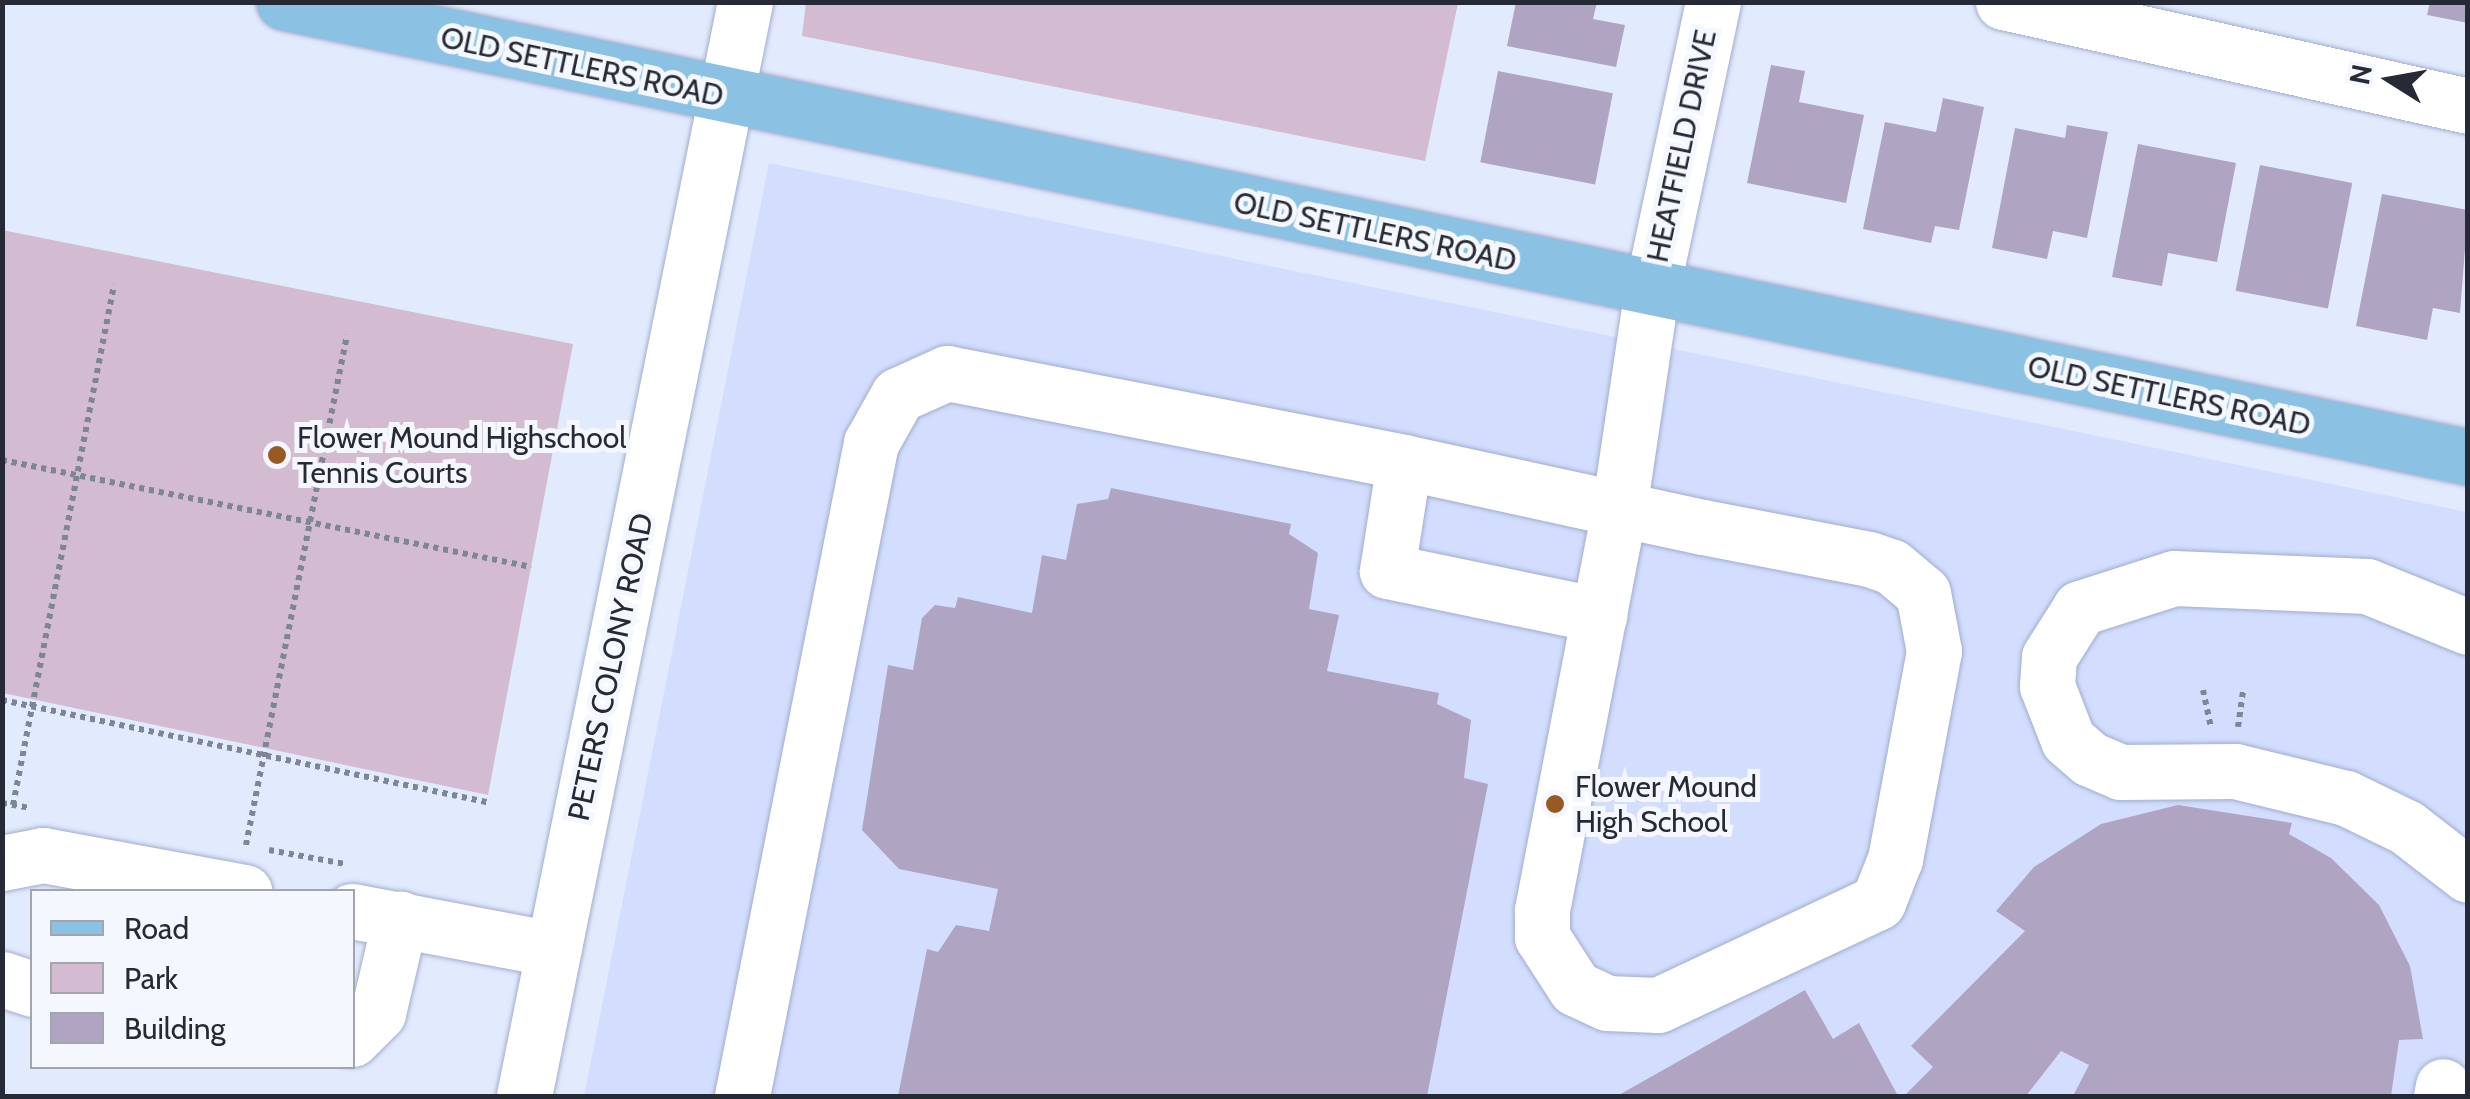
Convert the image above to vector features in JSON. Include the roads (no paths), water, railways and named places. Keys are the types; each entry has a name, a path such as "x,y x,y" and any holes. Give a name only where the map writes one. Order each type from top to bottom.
{"main road":[{"name":"OLD SETTLERS ROAD","path":"284,2 727,99 2468,457"}],"street":[{"name":"PETERS COLONY ROAD","path":"524,1096 744,2"},
{"name":"HEATFIELD DRIVE","path":"1619,509 1870,559 1922,593 1934,651 1895,859 1878,902 1658,1005 1607,1003 1564,978 1546,950 1542,910 1619,509 1652,289 1713,2"},
{"path":"2003,2 2468,106"},
{"path":"742,1096 871,442 898,395 968,373 1619,509"},
{"path":"1404,462 1387,571 1599,615"},
{"path":"2468,627 2368,586 2174,578 2080,608 2049,657 2047,686 2061,728 2090,760 2120,772 2235,771 2321,790 2406,827 2468,875"},
{"path":"2,863 43,854 230,889"},
{"path":"355,1036 378,1013 376,915 553,949"},
{"path":"2,979 30,988"}],"place":[{"name":"Flower Mound Highschool Tennis Courts","path":"277,455"},
{"name":"Flower Mound High School","path":"1555,804"}]}
